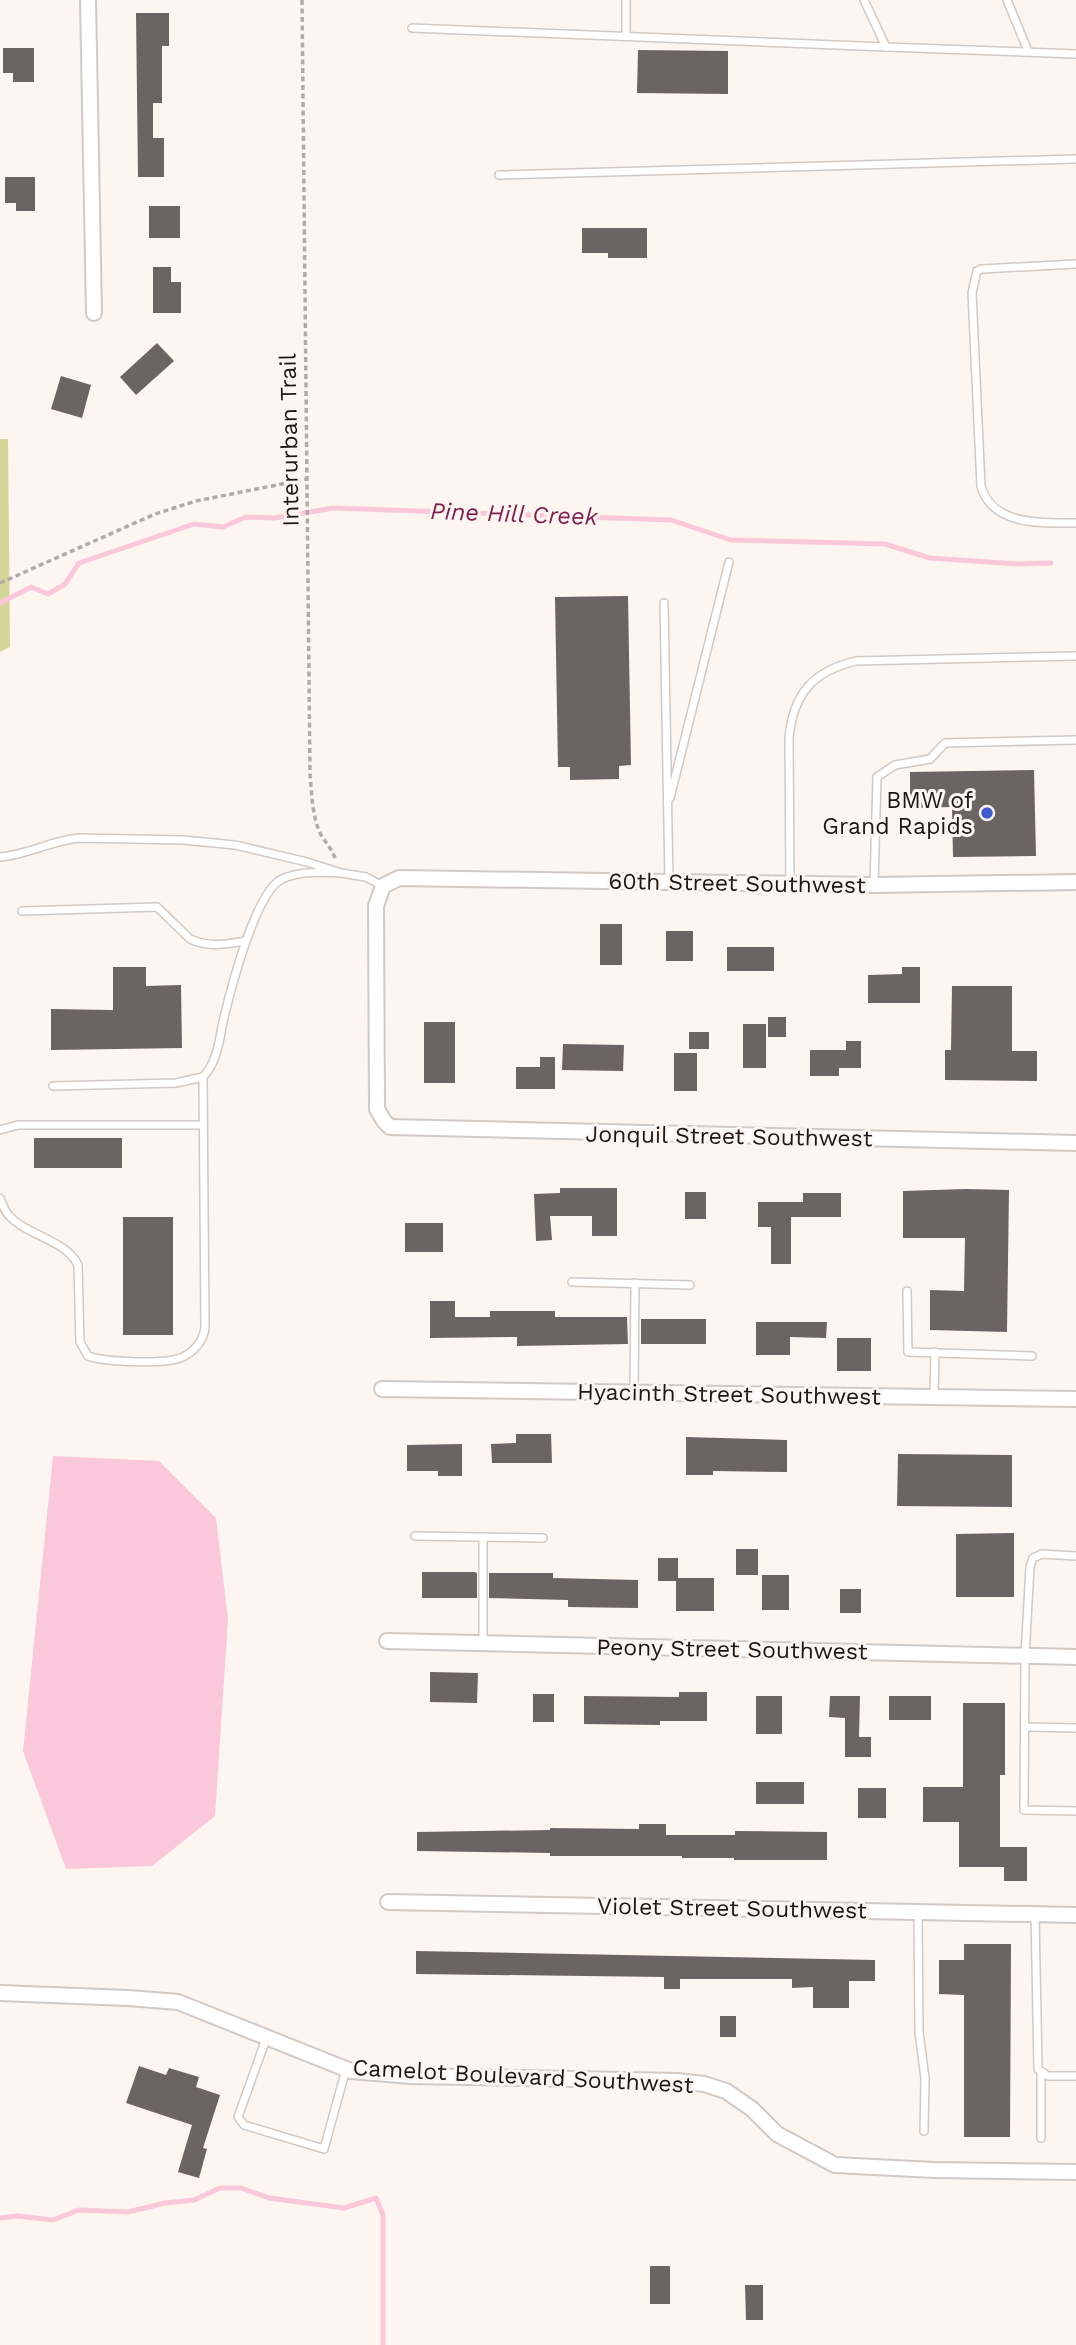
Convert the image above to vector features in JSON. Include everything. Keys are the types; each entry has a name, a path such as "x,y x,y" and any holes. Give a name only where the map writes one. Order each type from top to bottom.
{"street":[{"path":"88,0 94,313"},
{"name":"60th Street Southwest","path":"383,886 399,878 874,885 1076,882"},
{"name":"Jonquil Street Southwest","path":"383,886 376,905 377,1109 390,1127 1076,1143"},
{"name":"Hyacinth Street Southwest","path":"382,1389 1076,1399"},
{"name":"Peony Street Southwest","path":"387,1641 1076,1657"},
{"name":"Violet Street Southwest","path":"388,1902 1076,1915"},
{"name":"Camelot Boulevard Southwest","path":"4,1993 115,1997 178,2003 346,2069 411,2076 677,2081 705,2084 726,2091 752,2109 777,2134 835,2165 934,2170 1076,2172"}],"lane":[{"path":"626,0 626,35"},
{"path":"864,0 886,47"},
{"path":"1007,0 1028,51"},
{"path":"412,28 1076,54"},
{"path":"499,175 1076,159"},
{"path":"1076,264 982,269 976,271 972,293 983,495 995,510 1007,516 1021,520 1076,523"},
{"path":"667,809 729,562"},
{"path":"664,603 669,882"},
{"path":"790,884 790,719 808,685 837,666 856,661 1076,656"},
{"path":"874,885 877,777 895,765 930,759 945,743 1076,740"},
{"path":"0,857 16,855 65,839 183,840 263,850 341,873 366,877 383,886"},
{"path":"53,1086 176,1083 203,1077 209,1071 215,1056 246,941 268,892 281,879 309,873 341,873"},
{"path":"22,911 157,907 196,942 214,945 246,941"},
{"path":"0,1198 12,1218 75,1259 78,1265 80,1342 88,1356 104,1360 177,1359 186,1355 199,1343 205,1328 203,1077"},
{"path":"0,1130 18,1125 203,1125"},
{"path":"572,1282 690,1285"},
{"path":"634,1393 635,1283"},
{"path":"908,1291 908,1352 1032,1356"},
{"path":"934,1397 935,1352"},
{"path":"415,1536 543,1538"},
{"path":"483,1537 483,1643"},
{"path":"1076,1556 1042,1554 1033,1558 1031,1567 1025,1656 1024,1810 1076,1811"},
{"path":"1025,1727 1076,1728"},
{"path":"918,1912 919,2032 925,2078 924,2131"},
{"path":"1035,1914 1041,2138"},
{"path":"266,2039 238,2117 244,2125 324,2149 346,2069"},
{"path":"1041,2073 1048,2076 1076,2076"}],"path":[{"name":"Interurban Trail","path":"302,0 310,775 315,819 322,837 331,847 341,873"},
{"path":"0,583 155,514 196,501 307,479"}],"shaded area":[{"path":"0,439 8,439 10,647 0,652"},
{"path":"53,1456 159,1461 216,1518 228,1619 215,1816 152,1866 66,1869 23,1751"}],"building":[{"path":"136,13 169,13 169,46 162,46 162,103 153,103 153,138 164,138 164,177 138,177"},
{"path":"3,48 34,48 34,82 13,82 13,73 3,73"},
{"path":"638,50 728,51 728,94 637,93"},
{"path":"5,177 35,177 35,211 16,211 16,203 5,203"},
{"path":"149,206 180,206 180,238 149,238"},
{"path":"582,228 647,228 647,258 608,258 608,253 582,253"},
{"path":"153,267 171,267 171,282 181,282 181,313 153,313"},
{"path":"157,343 174,361 136,395 120,377"},
{"path":"61,376 91,385 82,418 51,409"},
{"path":"628,596 631,765 619,766 619,779 570,780 570,767 558,767 555,597"},
{"path":"1034,770 1036,856 953,857 952,807 910,808 910,772"},
{"path":"600,924 622,924 622,965 600,965"},
{"path":"666,931 693,931 693,961 666,961"},
{"path":"727,947 774,947 774,971 727,971"},
{"path":"113,967 146,967 146,986 181,985 182,1048 51,1050 51,1009 113,1010"},
{"path":"902,967 920,967 920,1003 868,1003 868,975 902,974"},
{"path":"952,986 1012,986 1012,1051 1037,1051 1037,1081 945,1080 945,1050 951,1050"},
{"path":"768,1017 786,1017 786,1037 768,1037"},
{"path":"424,1022 455,1022 455,1083 424,1083"},
{"path":"743,1024 766,1024 766,1068 743,1068"},
{"path":"689,1032 709,1032 709,1049 689,1049"},
{"path":"846,1041 861,1041 861,1068 839,1068 839,1076 810,1076 810,1050 846,1050"},
{"path":"563,1044 624,1045 623,1071 562,1070"},
{"path":"674,1053 697,1053 697,1091 674,1091"},
{"path":"540,1057 555,1057 555,1089 516,1089 516,1067 540,1067"},
{"path":"34,1138 122,1138 122,1168 34,1168"},
{"path":"560,1188 617,1188 617,1236 592,1236 592,1216 550,1216 552,1240 536,1241 534,1194 560,1193"},
{"path":"1009,1190 1007,1332 930,1330 930,1290 964,1291 965,1238 903,1238 903,1191"},
{"path":"685,1192 706,1192 706,1219 685,1219"},
{"path":"803,1193 841,1193 841,1217 791,1217 791,1264 771,1264 771,1227 758,1227 758,1202 803,1202"},
{"path":"123,1217 173,1217 173,1335 123,1335"},
{"path":"405,1223 443,1223 443,1252 405,1252"},
{"path":"430,1301 455,1301 455,1317 490,1317 490,1311 555,1311 555,1317 627,1317 628,1344 517,1346 517,1337 430,1338"},
{"path":"641,1319 706,1319 706,1344 641,1344"},
{"path":"756,1322 827,1322 826,1338 790,1337 790,1355 756,1355"},
{"path":"837,1338 871,1338 871,1371 837,1371"},
{"path":"516,1434 551,1434 552,1463 492,1463 491,1444 516,1443"},
{"path":"686,1437 787,1440 787,1472 713,1471 713,1475 686,1475"},
{"path":"462,1444 462,1476 438,1476 438,1471 407,1471 407,1445"},
{"path":"898,1454 1012,1455 1012,1507 897,1506"},
{"path":"1014,1533 1014,1597 956,1597 956,1534"},
{"path":"736,1549 758,1549 758,1575 736,1575"},
{"path":"658,1558 678,1558 678,1578 714,1578 714,1611 676,1611 676,1581 658,1581"},
{"path":"422,1572 477,1573 477,1598 422,1598"},
{"path":"489,1573 553,1573 553,1578 638,1580 638,1608 568,1607 568,1600 489,1598"},
{"path":"762,1575 789,1575 789,1610 762,1610"},
{"path":"840,1589 861,1589 861,1613 840,1613"},
{"path":"430,1672 478,1673 477,1703 430,1702"},
{"path":"679,1692 707,1692 707,1721 660,1721 660,1725 584,1724 584,1696 679,1697"},
{"path":"533,1694 554,1694 554,1722 533,1722"},
{"path":"756,1696 782,1696 782,1734 756,1734"},
{"path":"830,1696 860,1696 859,1737 871,1737 871,1757 845,1757 845,1718 829,1717"},
{"path":"889,1696 931,1696 931,1720 889,1720"},
{"path":"963,1703 1005,1703 1005,1775 1000,1775 1000,1847 1027,1847 1027,1881 1004,1881 1004,1867 959,1867 959,1822 923,1822 923,1787 963,1787"},
{"path":"756,1782 804,1782 804,1804 756,1804"},
{"path":"858,1788 886,1788 886,1818 858,1818"},
{"path":"639,1824 666,1824 666,1835 735,1835 735,1831 827,1832 827,1860 417,1851 417,1832 550,1828 639,1829"},
{"path":"964,1944 1011,1944 1010,2137 964,2137 964,1995 939,1994 939,1960 964,1960"},
{"path":"416,1951 875,1960 875,1981 849,1981 849,2008 813,2008 813,1987 792,1988 792,1979 680,1979 680,1989 664,1989 664,1977 416,1974"},
{"path":"720,2016 736,2016 736,2037 720,2037"},
{"path":"139,2066 166,2075 169,2068 199,2077 196,2087 220,2095 203,2148 207,2149 199,2178 178,2172 192,2125 126,2103"},
{"path":"650,2266 670,2266 670,2304 650,2304"},
{"path":"745,2285 763,2285 763,2320 746,2320"}],"waterway":[{"name":"Pine Hill Creek","path":"0,603 31,587 48,594 65,584 79,563 194,524 223,527 246,517 275,518 333,508 671,520 731,540 885,544 930,558 1018,564 1051,563"},
{"path":"0,2218 18,2216 53,2220 79,2210 128,2212 165,2203 194,2200 220,2188 241,2188 269,2198 344,2208 376,2198 383,2215 383,2345"}],"place":[{"name":"BMW of Grand Rapids","path":"987,813"}]}
